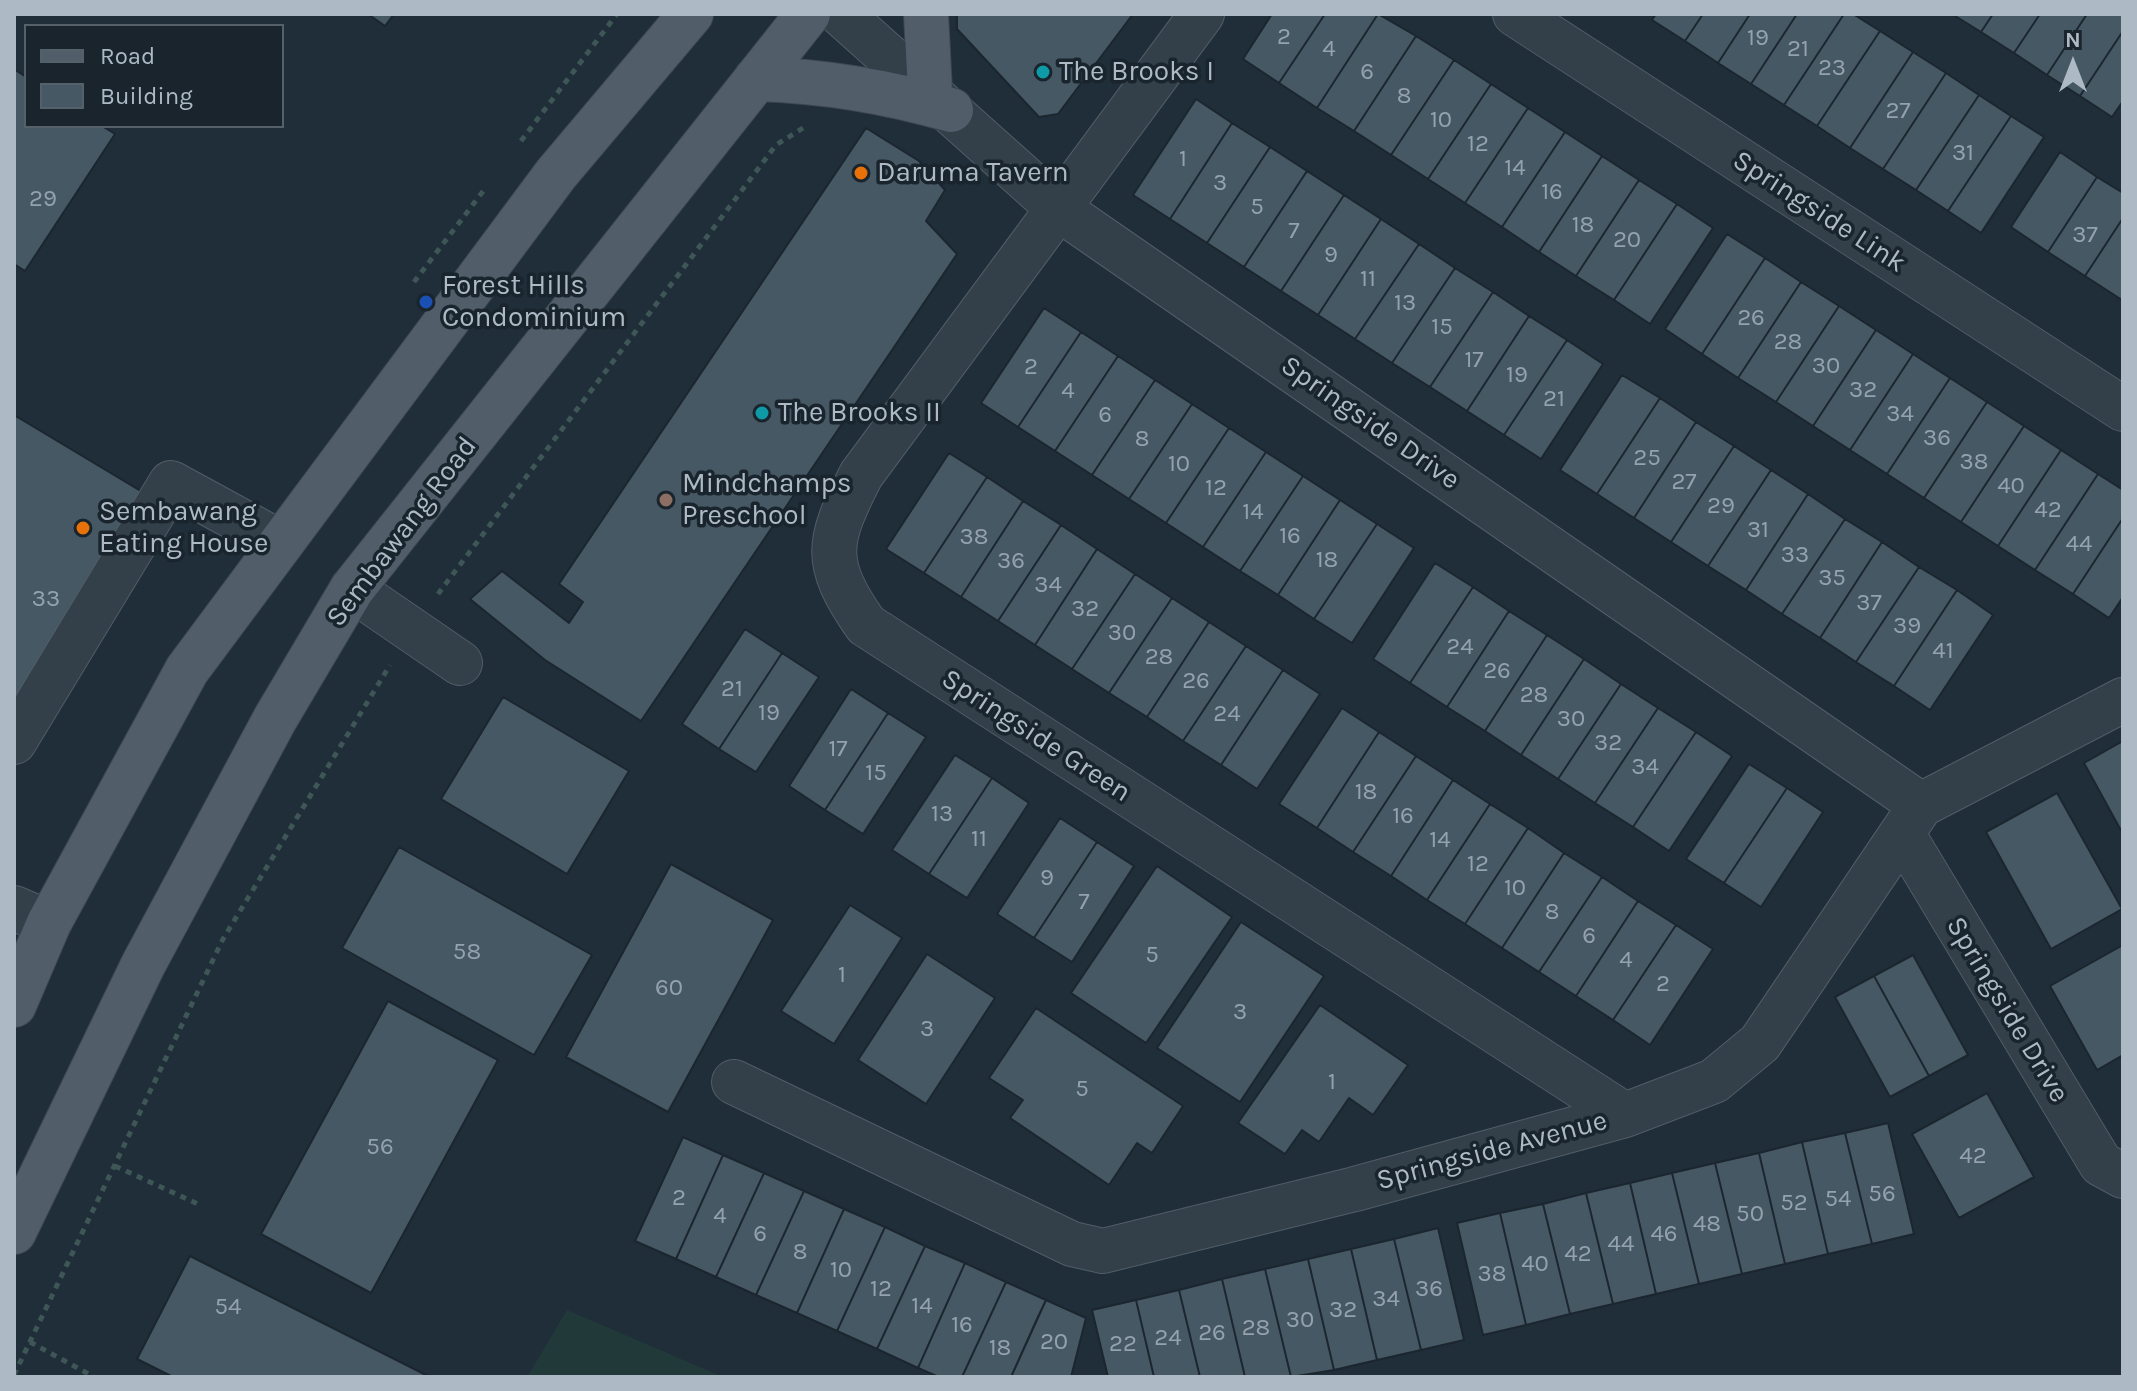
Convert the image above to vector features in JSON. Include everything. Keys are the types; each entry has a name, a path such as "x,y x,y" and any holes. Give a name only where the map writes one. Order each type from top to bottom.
{"main road":[{"path":"14,1005 32,916 187,670 556,174 691,14"},
{"name":"Sembawang Road","path":"14,1232 143,965 275,719 352,589 808,14"},
{"path":"756,79 811,80 940,101 926,14"}],"street":[{"name":"Springside Drive","path":"841,14 1059,209 1912,819 2101,1164 2123,1176"},
{"name":"Springside Green","path":"1202,14 861,475 842,513 833,555 841,589 866,625 1625,1115"},
{"name":"Springside Link","path":"1515,14 2123,409"},
{"path":"14,742 171,483 281,543"},
{"path":"352,589 460,663"},
{"name":"Springside Avenue","path":"734,1082 1072,1244 1103,1251 1355,1189 1625,1115 1714,1081 1760,1043 1912,819 2123,700"}],"path":[{"path":"14,1375 223,939 411,630 776,145 804,128"},
{"path":"115,1166 198,1204"},
{"path":"30,1342 94,1377"}],"green space":[{"path":"567,1310 723,1377 527,1377"}],"building":[{"path":"368,14 394,14 385,26"},
{"name":"The Brooks I","path":"957,14 1133,14 1058,114 1039,117 957,29"},
{"path":"1272,14 1325,14 1279,83 1243,59"},
{"path":"1325,14 1378,14 1317,108 1279,83"},
{"path":"1378,14 1416,36 1354,131 1317,108"},
{"path":"1656,14 1703,14 1685,41 1652,20"},
{"path":"1703,14 1750,14 1718,63 1685,41"},
{"path":"1750,14 1797,14 1751,84 1718,63"},
{"path":"1797,14 1844,14 1784,105 1751,84"},
{"path":"1844,14 1853,14 1880,31 1817,126 1784,105"},
{"path":"1952,14 1993,14 1981,32"},
{"path":"1993,14 2040,14 2014,53 1981,32"},
{"path":"2040,14 2087,14 2047,75 2014,53"},
{"path":"2087,14 2123,14 2123,31 2080,96 2047,75"},
{"path":"1880,31 1913,52 1850,148 1817,126"},
{"path":"2123,31 2123,101 2112,117 2080,96"},
{"path":"1416,36 1454,60 1391,155 1354,131"},
{"path":"1913,52 1946,73 1883,169 1850,148"},
{"path":"1454,60 1491,84 1428,179 1391,155"},
{"path":"14,69 24,76 24,128 105,128 115,134 25,271 14,264"},
{"path":"1946,73 1979,95 1916,190 1883,169"},
{"path":"1491,84 1528,108 1465,203 1428,179"},
{"path":"1979,95 2011,116 1948,211 1916,190"},
{"path":"1196,99 1232,123 1170,219 1133,195"},
{"path":"1528,108 1565,132 1502,227 1465,203"},
{"path":"2011,116 2044,137 1981,233 1948,211"},
{"path":"1232,123 1270,147 1207,243 1170,219"},
{"name":"The Brooks II","path":"866,128 919,161 945,190 926,221 957,254 641,721 545,660 470,599 502,571 569,623 583,602 559,584"},
{"path":"1565,132 1602,156 1539,252 1502,227"},
{"path":"1270,147 1307,171 1244,267 1207,243"},
{"path":"2060,152 2097,177 2048,252 2011,227"},
{"path":"1602,156 1639,180 1576,276 1539,252"},
{"path":"1307,171 1344,195 1281,291 1244,267"},
{"path":"2097,177 2123,193 2123,218 2085,276 2048,252"},
{"path":"1639,180 1677,204 1614,300 1576,276"},
{"path":"1344,195 1381,219 1318,315 1281,291"},
{"path":"1677,204 1713,228 1650,324 1614,300"},
{"path":"2123,218 2123,299 2122,300 2085,276"},
{"path":"1381,219 1419,244 1355,339 1318,315"},
{"path":"1727,234 1765,258 1702,354 1665,329"},
{"path":"1419,244 1455,268 1392,363 1355,339"},
{"path":"1765,258 1801,282 1738,378 1702,354"},
{"path":"1455,268 1493,292 1430,387 1392,363"},
{"path":"1801,282 1839,306 1776,402 1738,378"},
{"path":"1493,292 1529,316 1467,411 1430,387"},
{"path":"1839,306 1876,330 1813,426 1776,402"},
{"path":"1044,308 1081,332 1018,427 981,403"},
{"path":"1529,316 1567,340 1504,435 1467,411"},
{"path":"1876,330 1913,354 1850,450 1813,426"},
{"path":"1081,332 1118,356 1055,451 1018,427"},
{"path":"1567,340 1603,364 1541,459 1504,435"},
{"path":"1913,354 1950,378 1887,474 1850,450"},
{"path":"1118,356 1155,380 1092,475 1055,451"},
{"path":"1622,375 1660,398 1597,494 1560,470"},
{"path":"1950,378 1987,402 1924,498 1887,474"},
{"path":"1155,380 1192,404 1129,499 1092,475"},
{"path":"1660,398 1696,422 1634,518 1597,494"},
{"path":"1987,402 2024,426 1961,522 1924,498"},
{"path":"1192,404 1229,428 1166,523 1129,499"},
{"path":"14,415 144,493 14,705"},
{"path":"1696,422 1734,446 1671,542 1634,518"},
{"path":"2024,426 2061,450 1998,546 1961,522"},
{"path":"1229,428 1266,452 1203,547 1166,523"},
{"path":"1734,446 1771,470 1708,566 1671,542"},
{"path":"2061,450 2098,474 2035,570 1998,546"},
{"path":"1266,452 1303,476 1240,571 1203,547"},
{"path":"949,453 987,477 924,573 886,549"},
{"path":"1771,470 1808,494 1746,590 1708,566"},
{"path":"2098,474 2123,490 2123,518 2073,594 2035,570"},
{"path":"1303,476 1340,500 1278,595 1240,571"},
{"path":"987,477 1023,501 961,597 924,573"},
{"path":"1808,494 1845,519 1782,614 1746,590"},
{"path":"1340,500 1377,524 1314,619 1278,595"},
{"path":"1023,501 1061,525 998,621 961,597"},
{"path":"2123,518 2123,597 2109,618 2073,594"},
{"path":"1845,519 1882,542 1820,638 1782,614"},
{"path":"1377,524 1414,548 1352,643 1314,619"},
{"path":"1061,525 1097,549 1035,645 998,621"},
{"path":"1882,542 1919,567 1856,662 1820,638"},
{"path":"1097,549 1135,574 1072,669 1035,645"},
{"path":"1435,563 1473,587 1410,683 1373,659"},
{"path":"1919,567 1957,590 1894,686 1856,662"},
{"path":"1135,574 1172,598 1109,693 1072,669"},
{"path":"1473,587 1509,611 1447,707 1410,683"},
{"path":"1957,590 1993,615 1930,710 1894,686"},
{"path":"1172,598 1209,622 1147,717 1109,693"},
{"path":"1509,611 1547,635 1485,731 1447,707"},
{"path":"1209,622 1246,646 1183,741 1147,717"},
{"path":"745,629 782,653 719,749 682,724"},
{"path":"1547,635 1584,659 1521,755 1485,731"},
{"path":"1246,646 1283,670 1221,765 1183,741"},
{"path":"782,653 819,677 756,772 719,749"},
{"path":"1584,659 1621,684 1558,779 1521,755"},
{"path":"1283,670 1320,694 1257,789 1221,765"},
{"path":"1621,684 1658,708 1595,803 1558,779"},
{"path":"851,689 888,713 825,810 789,786"},
{"path":"503,697 629,771 567,874 441,799"},
{"path":"1342,708 1379,732 1317,828 1279,804"},
{"path":"1658,708 1696,732 1633,827 1595,803"},
{"path":"888,713 926,737 863,834 825,810"},
{"path":"1379,732 1416,756 1353,852 1317,828"},
{"path":"1696,732 1732,756 1669,851 1633,827"},
{"path":"2123,741 2123,834 2084,763"},
{"path":"955,755 992,778 929,874 892,850"},
{"path":"1416,756 1453,780 1391,876 1353,852"},
{"path":"1749,764 1787,788 1724,883 1686,859"},
{"path":"992,778 1029,803 967,898 929,874"},
{"path":"1453,780 1490,804 1427,900 1391,876"},
{"path":"1787,788 1823,812 1761,907 1724,883"},
{"path":"2057,793 2122,909 2051,949 1986,832"},
{"path":"1490,804 1528,828 1465,924 1427,900"},
{"path":"1060,818 1097,842 1034,938 997,914"},
{"path":"1528,828 1564,853 1502,948 1465,924"},
{"path":"1097,842 1134,866 1072,962 1034,938"},
{"path":"399,847 592,955 534,1055 342,948"},
{"path":"1564,853 1602,877 1539,972 1502,948"},
{"path":"671,864 773,920 668,1112 566,1057"},
{"path":"1157,866 1232,917 1146,1043 1071,993"},
{"path":"1602,877 1638,901 1576,996 1539,972"},
{"path":"1638,901 1676,925 1613,1020 1576,996"},
{"path":"850,905 902,938 834,1044 781,1011"},
{"path":"1241,922 1324,976 1240,1102 1157,1048"},
{"path":"1676,925 1713,949 1650,1045 1613,1020"},
{"path":"2123,945 2123,1055 2097,1070 2050,986"},
{"path":"927,954 995,998 926,1104 858,1060"},
{"path":"1913,955 1968,1055 1929,1076 1874,976"},
{"path":"1874,976 1929,1076 1890,1097 1835,997"},
{"path":"388,1001 498,1060 371,1293 261,1234"},
{"path":"1320,1005 1408,1065 1373,1115 1349,1098 1319,1142 1302,1130 1285,1154 1238,1123"},
{"path":"1036,1008 1183,1106 1152,1153 1137,1143 1109,1185 1010,1118 1023,1100 989,1078"},
{"path":"1987,1093 2034,1177 1959,1218 1912,1134"},
{"path":"1888,1123 1914,1234 1872,1244 1845,1133"},
{"path":"1845,1133 1872,1244 1828,1254 1802,1142"},
{"path":"683,1137 723,1155 676,1259 635,1241"},
{"path":"1802,1142 1828,1254 1785,1264 1759,1153"},
{"path":"1759,1153 1785,1264 1742,1274 1715,1163"},
{"path":"723,1155 764,1173 716,1277 676,1259"},
{"path":"1715,1163 1742,1274 1699,1284 1672,1173"},
{"path":"764,1173 804,1191 756,1295 716,1277"},
{"path":"1672,1173 1699,1284 1656,1294 1630,1183"},
{"path":"1630,1183 1656,1294 1613,1304 1586,1193"},
{"path":"804,1191 844,1209 797,1313 756,1295"},
{"path":"1586,1193 1613,1304 1570,1314 1543,1204"},
{"path":"1543,1204 1570,1314 1526,1325 1500,1213"},
{"path":"844,1209 885,1227 837,1331 797,1313"},
{"path":"1500,1213 1526,1325 1483,1335 1457,1223"},
{"path":"885,1227 925,1246 877,1349 837,1331"},
{"path":"1438,1228 1464,1340 1421,1350 1394,1239"},
{"path":"1394,1239 1421,1350 1377,1360 1351,1249"},
{"path":"925,1246 965,1263 918,1368 877,1349"},
{"path":"1351,1249 1377,1360 1334,1370 1308,1259"},
{"path":"190,1256 430,1377 173,1377 137,1359"},
{"path":"1308,1259 1334,1370 1291,1377 1265,1269"},
{"path":"965,1263 1006,1282 962,1377 939,1377 918,1368"},
{"path":"1265,1269 1291,1377 1245,1377 1222,1279"},
{"path":"1222,1279 1245,1377 1200,1377 1179,1290"},
{"path":"1006,1282 1046,1300 1011,1377 962,1377"},
{"path":"1179,1290 1200,1377 1154,1377 1136,1300"},
{"path":"1046,1300 1086,1318 1071,1377 1011,1377"},
{"path":"1136,1300 1154,1377 1108,1377 1092,1310"}],"place":[{"name":"The Brooks I","path":"1043,72"},
{"name":"Daruma Tavern","path":"861,173"},
{"name":"Forest Hills Condominium","path":"426,302"},
{"name":"The Brooks II","path":"762,413"},
{"name":"Mindchamps Preschool","path":"666,500"},
{"name":"Sembawang Eating House","path":"83,528"}]}
